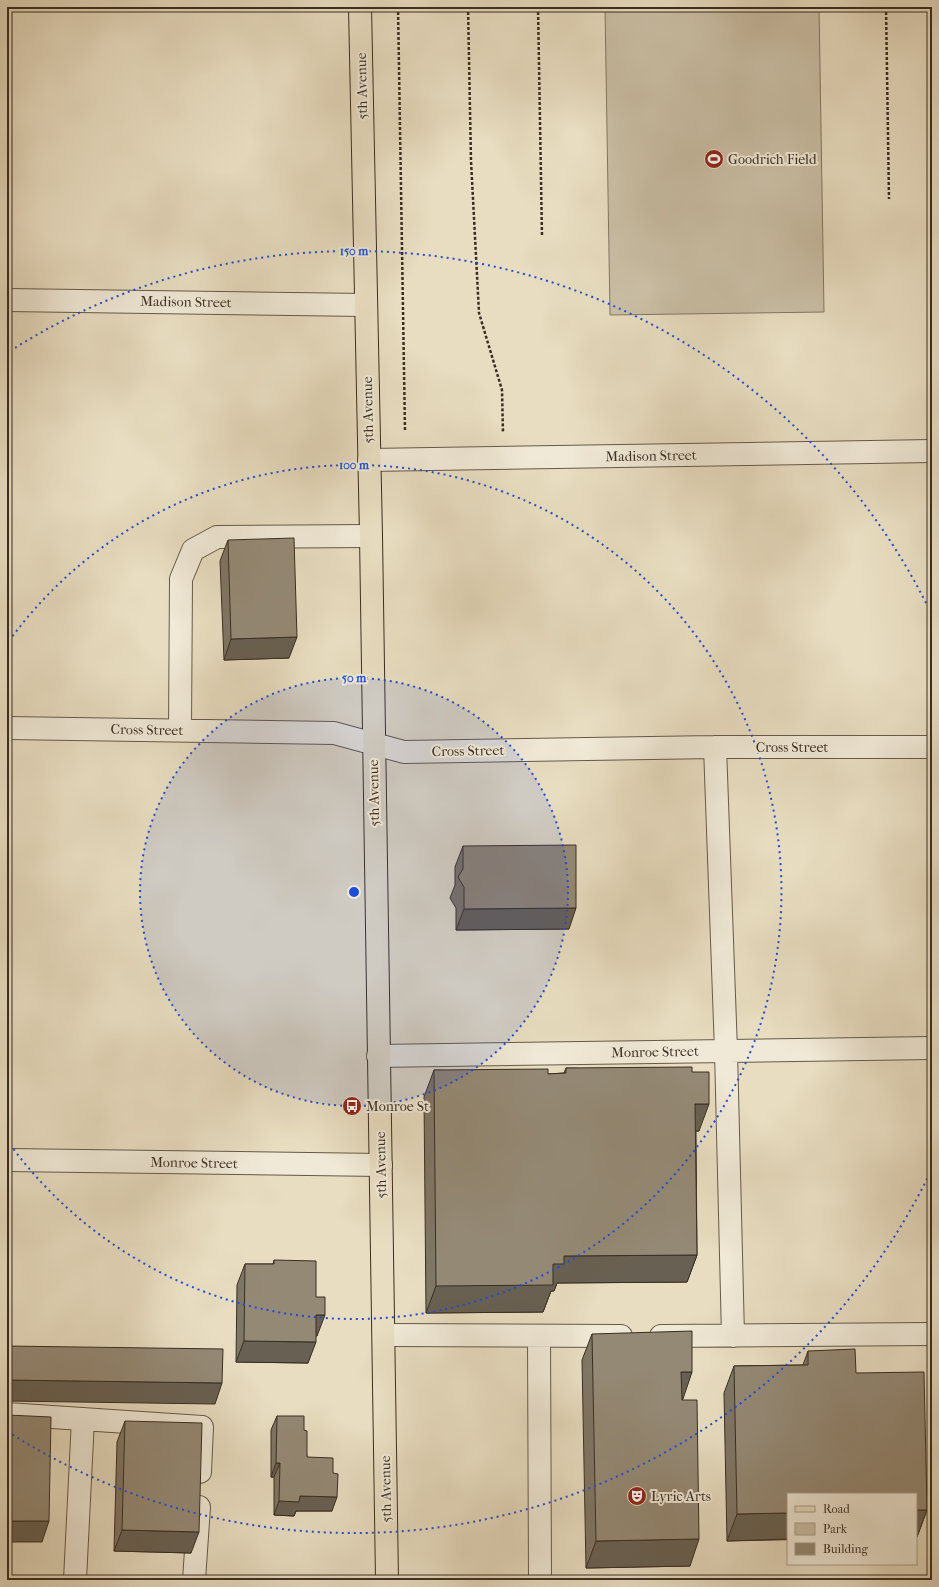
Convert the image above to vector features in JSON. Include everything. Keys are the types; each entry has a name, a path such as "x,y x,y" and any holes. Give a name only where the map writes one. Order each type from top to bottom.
{"main road":[{"name":"5th Avenue","path":"360,7 371,536 387,1580"}],"street":[{"name":"Madison Street","path":"7,300 365,305"},
{"name":"Madison Street","path":"369,460 932,451"},
{"path":"180,730 181,579 193,550 217,537 371,536"},
{"name":"Cross Street","path":"7,728 334,733 404,752 715,747 932,746"},
{"path":"715,747 726,1051 733,1336"},
{"name":"Monroe Street","path":"378,1056 932,1048"},
{"name":"Monroe Street","path":"7,1160 381,1165"},
{"path":"384,1335 733,1336 932,1334"},
{"path":"539,1336 540,1580"},
{"path":"7,1414 202,1427 194,1580"},
{"path":"76,1580 83,1419"}],"path":[{"path":"398,7 405,432"},
{"path":"468,7 470,161 479,313 502,390 503,437"},
{"path":"538,7 542,237"},
{"path":"886,7 889,199"}],"green space":[{"name":"Goodrich Field","path":"605,7 819,7 824,312 610,315"}],"building":[{"path":"294,538 297,637 231,639 228,540"},
{"path":"576,845 576,908 464,909 464,887 458,877 463,869 463,846"},
{"path":"692,1067 692,1072 709,1072 709,1104 695,1104 697,1255 564,1256 564,1264 553,1264 553,1285 436,1286 434,1070 548,1069 548,1074 566,1073 566,1068"},
{"path":"274,1260 316,1261 316,1297 325,1297 325,1315 316,1315 316,1342 244,1341 245,1264 274,1264"},
{"name":"Lyric Arts","path":"692,1331 692,1372 681,1372 682,1400 697,1400 699,1539 596,1541 592,1334"},
{"path":"7,1346 223,1349 222,1383 7,1380"},
{"path":"855,1349 856,1373 924,1372 927,1510 917,1510 917,1493 787,1493 787,1513 737,1514 734,1366 808,1365 808,1351"},
{"path":"7,1415 51,1417 49,1521 7,1521"},
{"path":"277,1416 304,1416 304,1430 307,1431 307,1457 333,1458 333,1473 338,1474 337,1497 300,1496 299,1502 279,1501 280,1463 276,1463"},
{"path":"125,1421 202,1423 199,1532 122,1530"}],"place":[{"name":"Goodrich Field","path":"714,159"},
{"name":"Monroe St","path":"352,1106"},
{"name":"Lyric Arts","path":"637,1496"}]}
